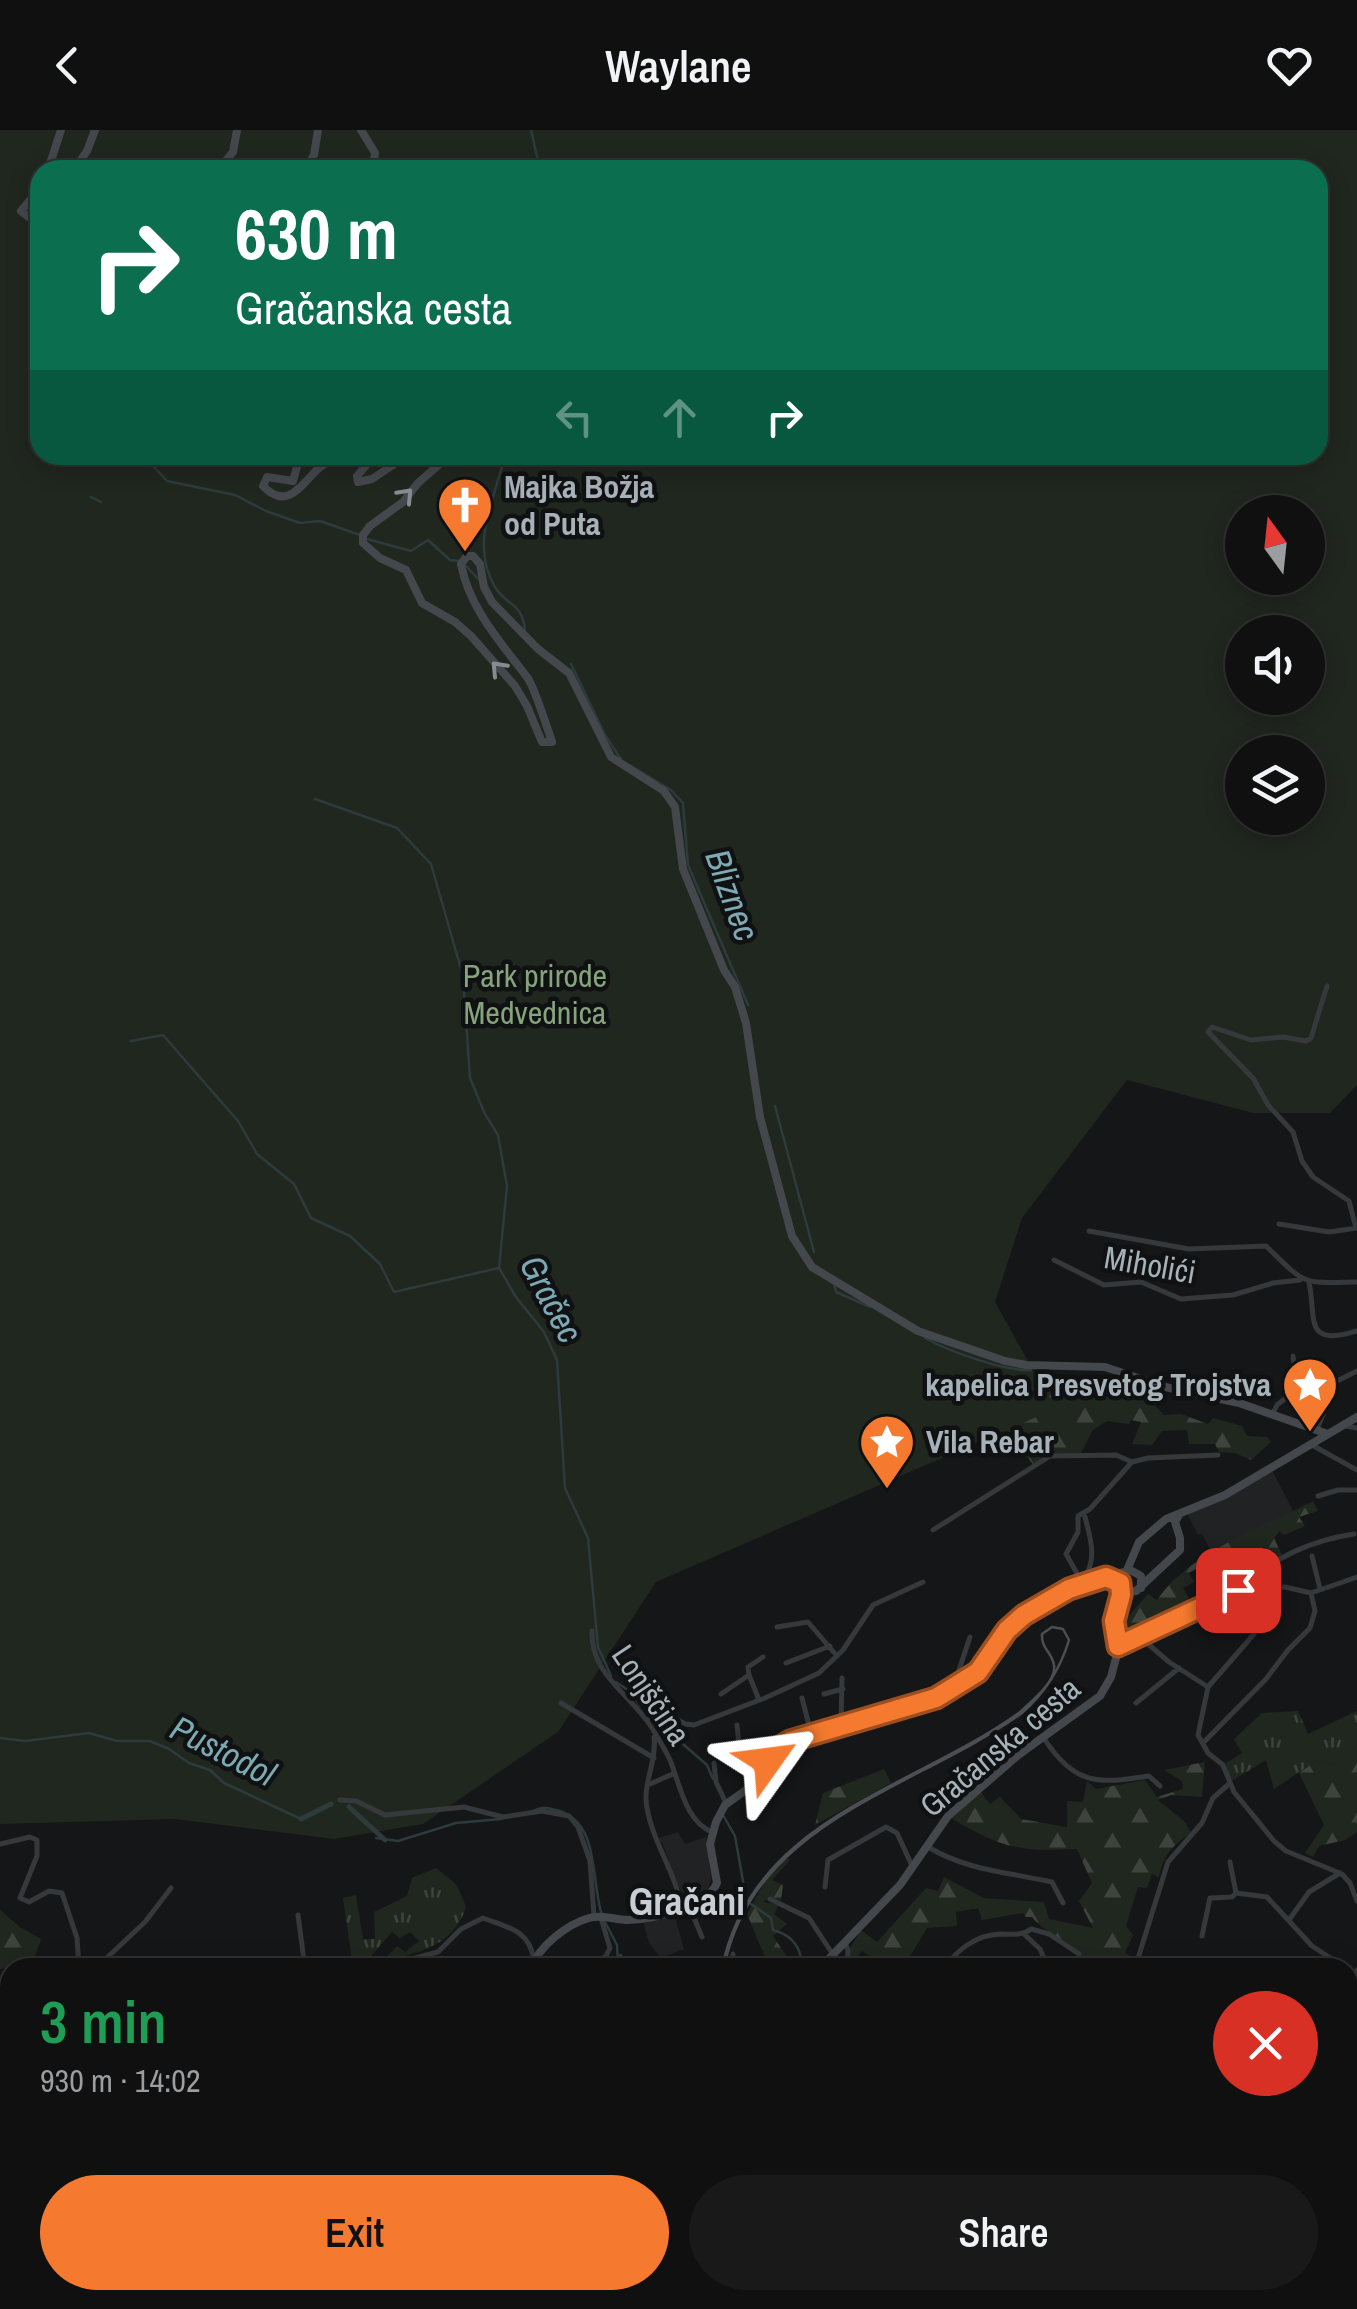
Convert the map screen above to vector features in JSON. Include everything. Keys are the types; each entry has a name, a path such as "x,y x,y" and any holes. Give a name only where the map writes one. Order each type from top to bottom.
{"main road":[{"path":"51,160 61,130"},
{"path":"81,160 95,130"},
{"path":"226,160 233,152 238,130"},
{"path":"311,160 318,130"},
{"path":"361,130 375,153 374,160"},
{"path":"297,465 293,481 267,477 263,486 280,495 294,494 324,465"},
{"path":"367,465 357,476 358,482 372,479 393,465"},
{"path":"438,465 403,502 370,526 363,537 366,547 409,573 422,603 471,636 521,694 542,742 550,743 530,683 493,636 462,563 469,556 476,558 492,602 538,650 569,673 611,758 664,791 675,807 683,869 746,1022 760,1117 792,1236 812,1267 918,1331 1006,1362 1105,1367 1164,1387 1211,1395 1320,1432"},
{"name":"Gračanska cesta","path":"828,1958 896,1890 940,1824 970,1796 1100,1696 1113,1672 1118,1646 1114,1621 1123,1578 1138,1542 1166,1519 1225,1495 1310,1443 1320,1432 1357,1417"},
{"path":"1294,1423 1310,1443"},
{"path":"1119,1604 1180,1550 1176,1518 1182,1512"},
{"path":"1166,1519 1176,1526"},
{"path":"534,1956 570,1927 597,1917 630,1920 702,1902 716,1887 712,1832 726,1803 749,1786 778,1748 936,1698 957,1687 978,1672 1019,1619 1082,1582 1123,1578 1135,1570 1142,1576 1141,1588"},
{"path":"1123,1578 1131,1593"}],"street":[{"path":"1279,1224 1329,1232 1356,1228 1349,1201 1313,1177 1302,1160 1293,1132 1268,1105 1253,1078 1208,1032 1212,1027 1251,1040 1283,1036 1306,1041 1318,1020 1327,986"},
{"name":"Miholići","path":"1089,1231 1189,1249 1266,1246 1300,1280"},
{"name":"Miholići","path":"1054,1260 1104,1285 1141,1282 1180,1299 1233,1295 1300,1280 1357,1282"},
{"path":"1309,1283 1310,1320 1320,1332 1338,1337 1357,1331"},
{"path":"1272,1414 1297,1389 1293,1356"},
{"path":"1320,1432 1327,1386 1357,1370"},
{"path":"1340,1425 1357,1428"},
{"path":"1310,1443 1357,1470"},
{"path":"933,1530 1050,1456 1116,1454 1132,1462 1218,1455"},
{"path":"1085,1518 1092,1556 1082,1582 1066,1554 1078,1532 1078,1516 1090,1509 1132,1462"},
{"path":"1318,1496 1357,1490"},
{"path":"1246,1589 1282,1559 1313,1541 1354,1534"},
{"path":"1312,1556 1320,1589"},
{"path":"1118,1646 1219,1596 1246,1589 1286,1587 1310,1594 1357,1577"},
{"path":"648,1721 662,1714 691,1726 819,1672 857,1633 872,1605 924,1582"},
{"path":"1203,1743 1310,1628 1315,1610 1310,1594"},
{"path":"776,1627 808,1622 837,1656"},
{"name":"Lonjščina","path":"592,1630 592,1649 604,1674 648,1721 683,1798 703,1827 712,1832"},
{"path":"1254,1634 1208,1687 1197,1728 1208,1753 1223,1765 1229,1784 1281,1848 1340,1873 1350,1883 1357,1900"},
{"path":"957,1687 970,1637"},
{"path":"1140,1637 1208,1687"},
{"path":"786,1663 830,1646"},
{"path":"759,1700 748,1667 763,1657"},
{"path":"1136,1703 1179,1668"},
{"path":"721,1694 750,1675"},
{"path":"841,1727 842,1678"},
{"path":"824,1694 843,1689"},
{"path":"802,1698 812,1735"},
{"path":"561,1703 654,1758"},
{"path":"738,1725 741,1764 749,1786"},
{"path":"652,1730 654,1758 647,1785 648,1813 666,1867 702,1937"},
{"path":"1044,1737 1067,1766 1090,1779 1107,1783 1149,1776 1160,1786"},
{"path":"714,1763 716,1782 726,1803"},
{"path":"647,1785 674,1774"},
{"path":"1139,1958 1168,1862 1202,1823 1213,1798 1229,1784"},
{"path":"340,1800 356,1801 385,1815 464,1807 507,1817 547,1811 568,1816 590,1861 597,1917 610,1948 603,1958"},
{"name":"Gračanska cesta","path":"825,1887 828,1860 886,1827 897,1834 912,1868"},
{"path":"0,1844 30,1837 37,1840 38,1856 20,1898 28,1902 50,1891 62,1893 77,1938 78,1958"},
{"path":"925,1845 952,1860 988,1872 1023,1874 1052,1882 1063,1903"},
{"path":"1230,1862 1236,1893"},
{"path":"1289,1920 1309,1892 1340,1873"},
{"path":"107,1958 145,1922 171,1888"},
{"path":"1202,1936 1210,1898 1232,1897 1236,1893 1262,1895 1312,1946 1331,1958"},
{"path":"770,1899 810,1918 832,1953"},
{"path":"298,1915 304,1958"},
{"path":"416,1958 438,1952 465,1926 483,1918 514,1928 534,1956"},
{"path":"952,1958 976,1940 1024,1934 1031,1929 1042,1931 1079,1954"},
{"path":"1024,1934 1044,1958"},
{"path":"843,1941 848,1958"},
{"path":"733,1958 734,1954"}],"shaded area":[{"path":"1272,1470 1293,1511 1212,1553 1187,1513"},
{"path":"678,1832 685,1844 706,1837 711,1878 708,1890 687,1902 666,1863 669,1861 662,1842 657,1843 656,1839"},
{"path":"674,1913 684,1949 661,1958 649,1943 643,1921"}],"green space":[{"name":"Park prirode Medvednica","path":"0,130 1357,130 1357,1085 1330,1113 1253,1113 1127,1080 1022,1218 995,1302 1055,1409 656,1582 558,1732 423,1824 334,1839 175,1819 0,1824"},
{"path":"1032,1374 1061,1376 1081,1383 1103,1376 1133,1381 1164,1415 1181,1414 1208,1424 1213,1418 1242,1426 1247,1436 1267,1437 1271,1442 1251,1460 1219,1452 1215,1444 1189,1444 1187,1430 1162,1431 1152,1445 1132,1444 1141,1422 1107,1421 1093,1430 1079,1456 1055,1455 1033,1464 1014,1442 986,1427"},
{"path":"1313,1501 1318,1511 1299,1517 1305,1526 1284,1535 1279,1531 1274,1538 1282,1555 1274,1560 1264,1547 1233,1573 1223,1559 1207,1569 1201,1566 1189,1573 1194,1582 1183,1588 1193,1605 1137,1634 1122,1624 1148,1594 1157,1600 1189,1567 1208,1554"},
{"path":"1298,1711 1308,1734 1357,1711 1357,1745 1335,1765 1319,1759 1274,1789 1266,1760 1230,1782 1226,1763 1242,1753 1234,1739 1262,1713"},
{"path":"1357,1745 1357,1832 1345,1840 1319,1846 1313,1857 1305,1853 1324,1825 1299,1773 1319,1759 1335,1765"},
{"path":"1205,1762 1202,1797 1171,1795 1158,1800 1185,1822 1191,1833 1170,1851 1159,1877 1152,1874 1147,1888 1138,1887 1126,1926 1133,1935 1125,1953 1133,1958 1083,1958 1032,1917 1023,1913 982,1920 978,1908 956,1912 957,1926 927,1928 909,1958 873,1958 862,1951 856,1958 849,1958 850,1948 861,1930 877,1942 926,1888 938,1891 944,1877 984,1898 1044,1902 1049,1919 1093,1928 1079,1901 1092,1883 1077,1849 1011,1846 951,1818 980,1791 990,1804 1000,1797 1021,1819 1067,1827 1067,1801 1083,1802 1087,1781 1096,1789 1145,1780 1157,1797 1183,1789 1182,1781 1164,1770"},
{"path":"884,1769 891,1783 815,1825 823,1793"},
{"path":"785,1857 790,1860 772,1880 783,1885 781,1900 770,1897 763,1902 779,1905 774,1914 787,1924 773,1936 788,1958 765,1958 747,1914 768,1876"},
{"path":"436,1868 457,1885 466,1907 453,1931 433,1946 386,1958 397,1946 405,1952 419,1941 410,1932 400,1938 392,1932 374,1958 352,1958 343,1898 356,1895 363,1939 375,1939 374,1912 407,1896 412,1878"},
{"path":"0,1910 41,1939 34,1958 0,1958"}],"waterway":[{"name":"Bliznec","path":"531,130 538,160"},
{"path":"152,465 167,481 235,495 300,523 320,521 360,535"},
{"name":"Bliznec","path":"502,465 486,521 484,554 495,587 518,609 525,631"},
{"path":"91,497 101,502"},
{"path":"367,539 411,551 428,540 450,560 459,561"},
{"path":"466,566 481,582"},
{"name":"Bliznec","path":"571,664 621,759"},
{"name":"Bliznec","path":"631,766 671,790 683,803 688,865 748,1005"},
{"name":"Gračec","path":"315,799 397,828 431,864 463,976 470,1078 498,1135 507,1186 499,1268 544,1332 557,1360 565,1488 588,1538 598,1647 611,1676"},
{"path":"131,1041 163,1035 238,1121 257,1154 294,1184 311,1218 350,1236 380,1264 394,1292 499,1268"},
{"name":"Bliznec","path":"775,1106 814,1252"},
{"name":"Bliznec","path":"834,1283 836,1292 870,1307"},
{"name":"Bliznec","path":"925,1338 977,1360 1031,1370"},
{"name":"Gračec","path":"616,1682 632,1693 640,1706"},
{"name":"Gračec","path":"671,1723 676,1738 707,1765 713,1779"},
{"name":"Pustodol","path":"0,1738 25,1741 89,1733 117,1741 150,1741 210,1770 224,1783 301,1819"},
{"path":"301,1819 331,1804"},
{"path":"349,1807 385,1840"},
{"name":"Pustodol","path":"533,1811 556,1810 580,1826 591,1854 602,1915"},
{"name":"Gračec","path":"723,1815 735,1836 746,1898"},
{"name":"Pustodol","path":"376,1838 398,1841 456,1823 501,1819"},
{"name":"Gračec","path":"751,1904 771,1918 773,1930 791,1940 801,1958"},
{"name":"Pustodol","path":"605,1922 617,1945 618,1958"}],"tram line":[{"path":"1052,1627 1063,1629 1069,1640 1052,1677 1053,1661 1042,1634 1052,1627"},
{"path":"725,1958 739,1917 766,1875 801,1841 842,1813 1020,1712 1051,1680"},
{"path":"727,1958 740,1918 767,1877 803,1843 844,1814 1022,1713 1051,1680"}],"place":[{"name":"Majka Božja od Puta","path":"465,554"},
{"name":"kapelica Presvetog Trojstva","path":"1310,1434"},
{"name":"Vila Rebar","path":"887,1491"}],"district":[{"name":"Gračani","path":"687,1902"}],"route":[{"path":"768,1761 790,1741 926,1702 961,1684 978,1672 1019,1619 1076,1587 1106,1577 1120,1583 1114,1621 1118,1646 1238,1590"}]}
